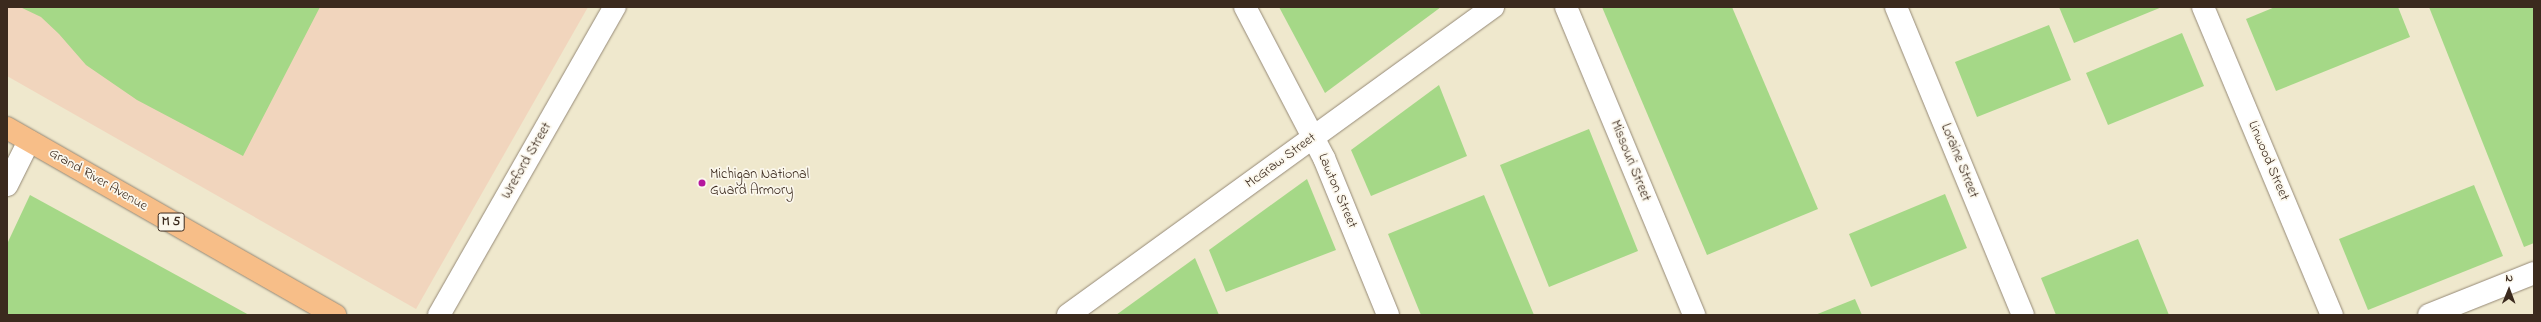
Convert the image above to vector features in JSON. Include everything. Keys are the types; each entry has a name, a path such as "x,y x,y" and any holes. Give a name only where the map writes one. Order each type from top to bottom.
{"main road":[{"name":"Grand River Avenue","path":"7,128 335,315"}],"street":[{"name":"Wreford Street","path":"439,315 615,7"},
{"name":"Lawton Street","path":"1245,7 1314,137 1388,315"},
{"name":"McGraw Street","path":"1068,315 1493,7"},
{"name":"Missouri Street","path":"1566,7 1694,315"},
{"name":"Loraine Street","path":"1896,7 2023,315"},
{"name":"Linwood Street","path":"2203,7 2332,315"},
{"path":"7,185 29,141"},
{"path":"2430,315 2534,273"}],"shaded area":[{"path":"7,7 588,7 416,309 7,76"}],"green space":[{"path":"20,7 320,7 243,156 137,100 86,65 59,34 41,17"},
{"path":"1279,7 1441,7 1325,93"},
{"path":"1602,7 1732,7 1818,209 1707,255"},
{"path":"2059,7 2162,7 2074,43"},
{"path":"2275,7 2398,7 2410,37 2276,91 2246,19"},
{"path":"2429,7 2534,7 2534,243 2524,247"},
{"path":"2049,25 2071,80 1977,117 1955,62"},
{"path":"2182,33 2204,86 2108,125 2086,73"},
{"path":"1439,85 1467,156 1371,196 1351,150"},
{"path":"1589,129 1638,251 1549,287 1500,165"},
{"path":"1307,179 1336,250 1226,292 1209,250"},
{"path":"2474,185 2503,256 2368,310 2339,239"},
{"path":"1945,194 1967,248 1871,287 1849,234"},
{"path":"30,195 249,315 7,315 7,244"},
{"path":"1484,195 1534,315 1421,315 1388,234"},
{"path":"2138,239 2169,315 2056,315 2041,278"},
{"path":"1195,258 1219,315 1116,315"},
{"path":"1855,299 1862,315 1815,315"}],"place":[{"name":"Michigan National Guard Armory","path":"702,183"}]}
